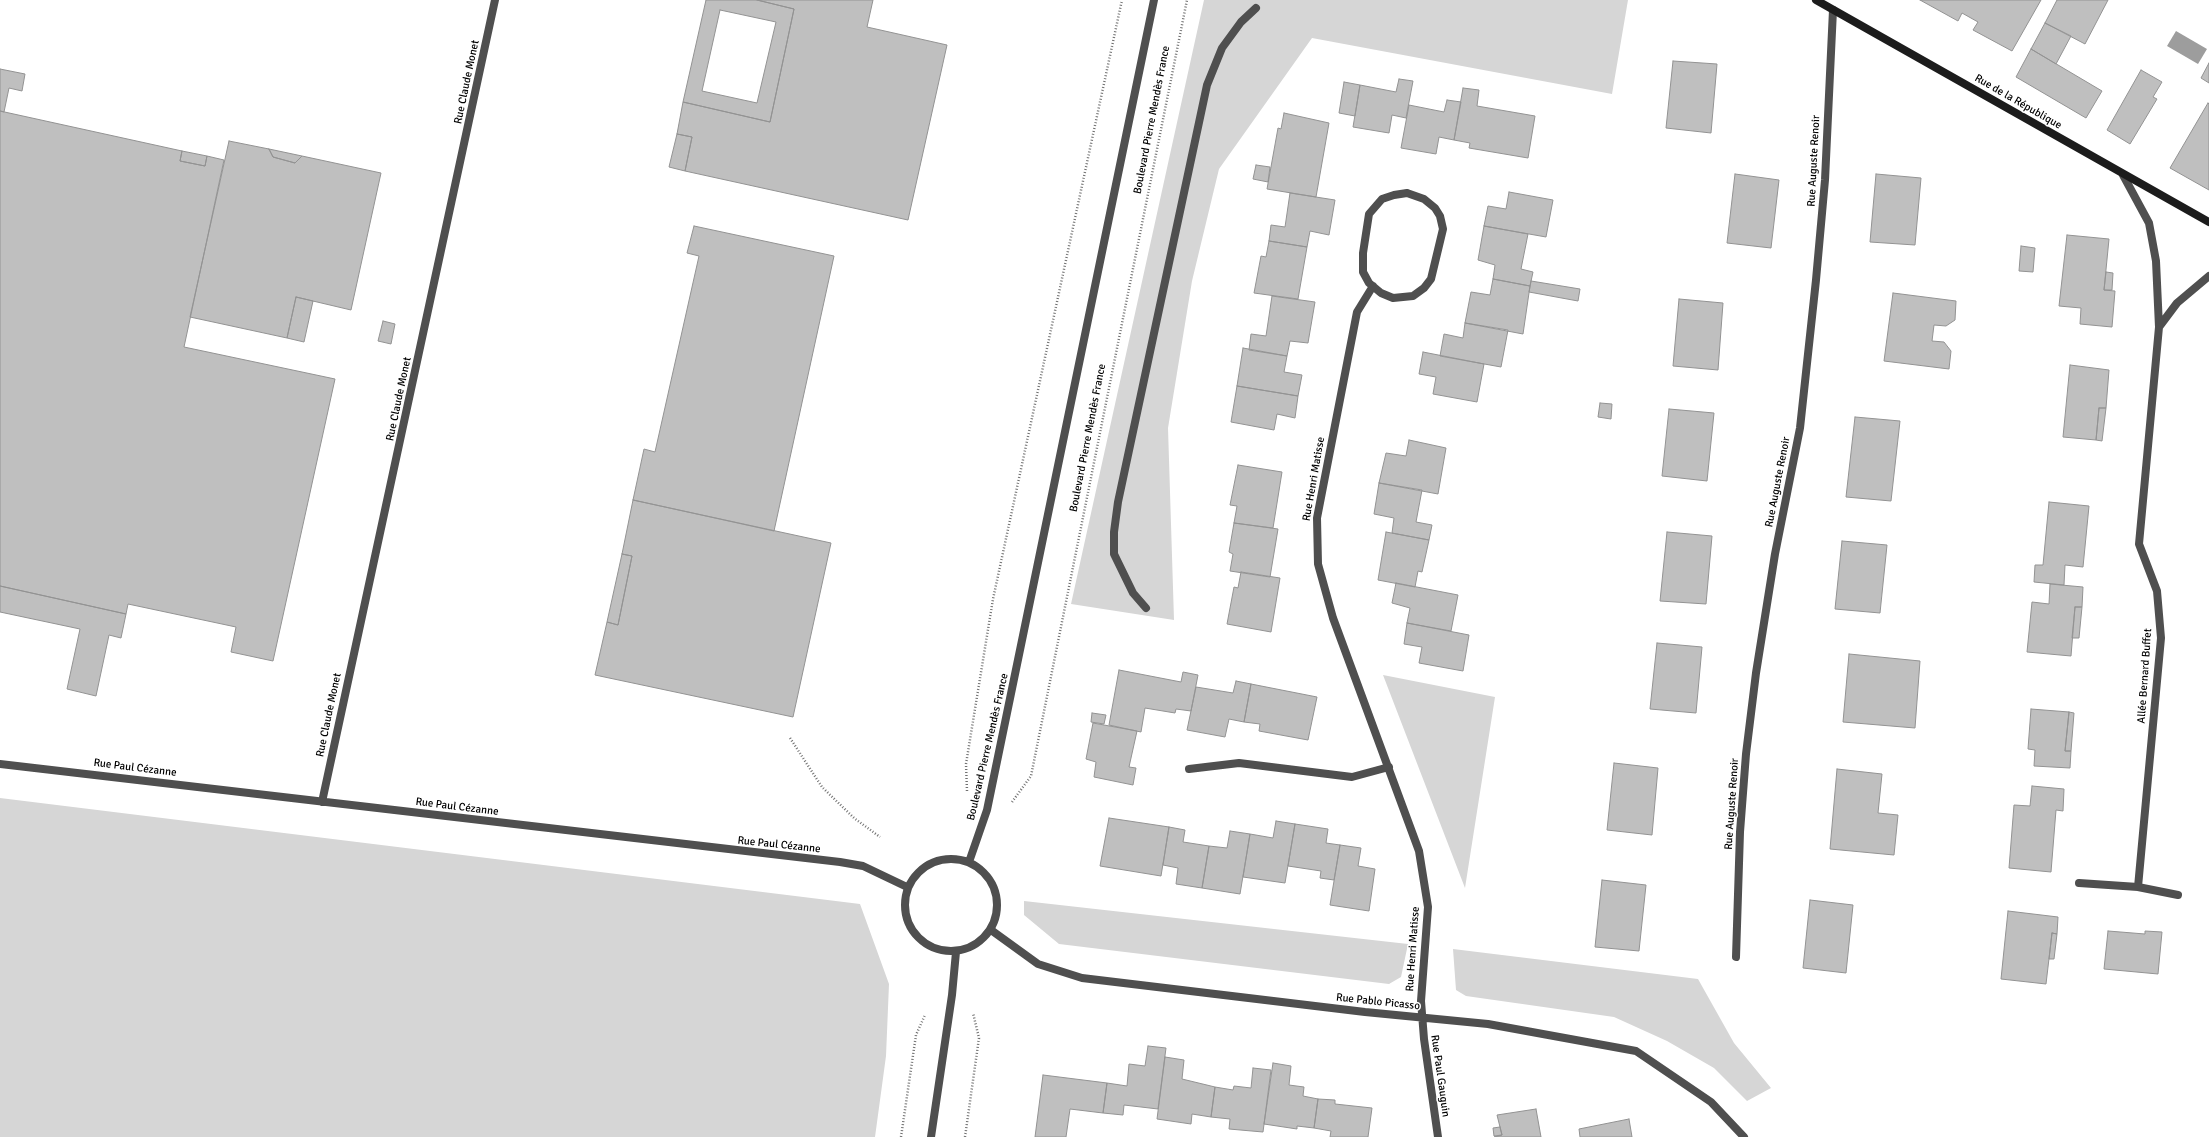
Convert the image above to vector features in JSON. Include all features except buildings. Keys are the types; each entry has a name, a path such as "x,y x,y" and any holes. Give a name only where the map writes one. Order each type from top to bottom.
{"main road":[{"name":"Rue de la République","path":"1816,0 2123,175 2209,222"}],"street":[{"name":"Rue Claude Monet","path":"322,802 495,0"},
{"name":"Boulevard Pierre Mendès France","path":"968,862 989,802 1154,0"},
{"path":"1146,608 1133,592 1114,554 1114,532 1118,502 1207,85 1222,48 1241,22 1256,8"},
{"name":"Rue Auguste Renoir","path":"1736,957 1740,832 1746,754 1756,672 1775,554 1800,428 1816,288 1825,180 1833,10"},
{"name":"Allée Bernard Buffet","path":"2123,175 2149,223 2156,261 2159,326 2139,544 2157,591 2161,638 2138,887"},
{"path":"1407,193 1424,199 1437,212 1443,229 1431,279 1424,288 1413,296 1406,297 1393,298 1381,293 1373,286 1363,272 1362,266 1369,214 1382,199 1394,195 1407,193"},
{"path":"2159,326 2177,303 2209,276"},
{"name":"Rue Henri Matisse","path":"1373,286 1357,312 1317,518 1318,564 1333,618 1419,851 1428,907 1421,1000 1422,1018"},
{"path":"1189,770 1239,763 1352,777 1389,767"},
{"name":"Rue Paul Cézanne","path":"0,764 840,862 863,866 907,887"},
{"path":"954,858 968,862 982,870 992,883 997,898 997,915 991,930 982,941 970,948 956,952 940,951 925,944 913,933 906,919 904,903 907,887 915,875 926,865 940,860 954,858"},
{"path":"2079,883 2138,887 2178,895"},
{"name":"Rue Pablo Picasso","path":"991,930 1038,964 1082,978 1422,1018 1488,1024 1636,1051 1711,1102 1744,1137"},
{"path":"931,1137 952,995 956,952"},
{"name":"Rue Paul Gauguin","path":"1422,1018 1438,1137"}],"path":[{"name":"Boulevard Pierre Mendès France","path":"967,794 966,764 993,599 1122,0"},
{"name":"Boulevard Pierre Mendès France","path":"1009,807 1031,776 1187,0"},
{"path":"790,738 822,788 854,818 880,837"},
{"path":"965,1137 979,1038 971,1009"}],"shaded area":[{"path":"1204,0 1628,0 1612,94 1312,38 1219,169 1192,281 1168,428 1174,620 1071,604"},
{"path":"2176,31 2207,49 2198,64 2167,46"},
{"path":"1383,675 1495,697 1465,888"},
{"path":"0,798 860,904 889,984 886,1056 875,1137 0,1137"},
{"path":"1024,901 1408,944 1401,977 1389,984 1059,944 1024,915"},
{"path":"1453,949 1698,979 1734,1043 1771,1088 1747,1101 1714,1068 1667,1041 1614,1017 1466,996 1456,990"}]}
